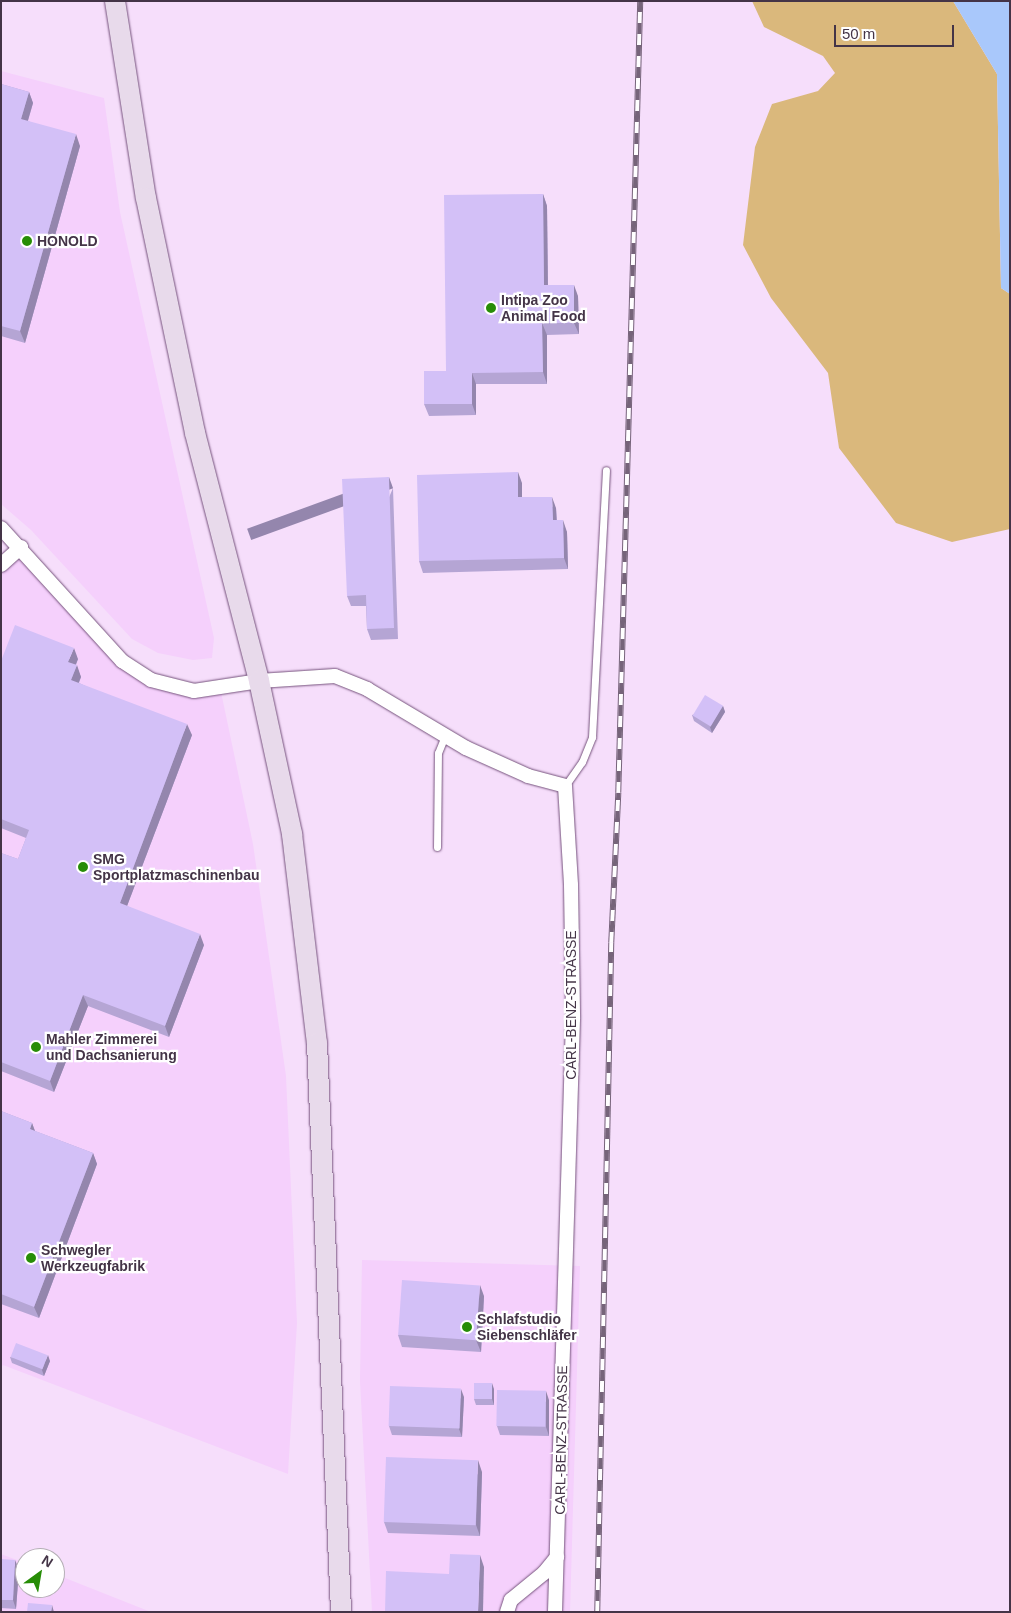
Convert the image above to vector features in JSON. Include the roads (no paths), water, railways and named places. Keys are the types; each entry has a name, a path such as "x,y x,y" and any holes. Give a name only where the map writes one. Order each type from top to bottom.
{"main road":[{"path":"115,1 146,198 188,396 259,681 292,834 317,1043 341,1612"}],"street":[{"path":"1,528 122,661 151,680 194,691 259,681 335,676 368,690 445,736 528,776 565,786"},
{"path":"1,565 20,547"},
{"name":"CARL-BENZ-STRASSE","path":"555,1612 573,1019 571,885 565,786"},
{"path":"507,1612 511,1600 544,1573 557,1556"}],"lane":[{"path":"565,786 582,762 592,737 606,470"},
{"path":"437,847 438,753 445,736"}],"water":[{"path":"953,1 1010,1 1010,294 1001,288 997,74"}],"railway":[{"path":"597,1612 611,943 618,793 640,1"}],"place":[{"name":"HONOLD","path":"27,241"},
{"name":"Intipa Zoo Animal Food","path":"491,308"},
{"name":"SMG Sportplatzmaschinenbau","path":"83,867"},
{"name":"Mahler Zimmerei und Dachsanierung","path":"36,1047"},
{"name":"Schwegler Werkzeugfabrik","path":"31,1258"},
{"name":"Schlafstudio Siebenschläfer","path":"467,1327"}]}
